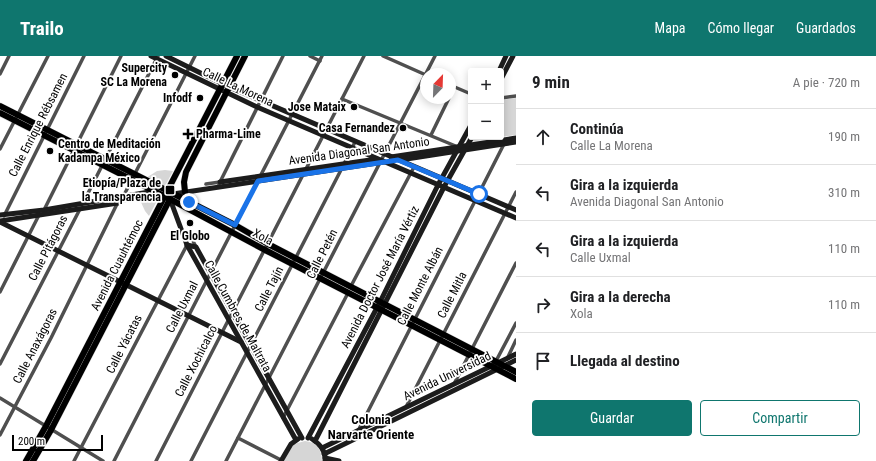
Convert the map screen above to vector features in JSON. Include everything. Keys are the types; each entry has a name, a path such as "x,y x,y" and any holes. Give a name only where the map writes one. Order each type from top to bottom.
{"main road":[{"name":"Avenida Cuauhtémoc","path":"33,461 48,428 123,284 220,87 237,56"},
{"path":"185,192 184,182 186,172 245,56"},
{"name":"Xola","path":"0,106 16,118 168,195 232,232 296,258 322,276"},
{"name":"Xola","path":"0,113 16,118"},
{"name":"Xola","path":"133,177 155,192 168,195 235,225 293,264 322,276 442,337 516,379"},
{"name":"Xola","path":"470,352 500,363 516,372"},
{"name":"Avenida Cuauhtémoc","path":"26,461 48,428"}],"street":[{"path":"0,74 9,56"},
{"path":"0,149 48,56"},
{"name":"Calle Enrique Rébsamen","path":"1,220 84,56"},
{"path":"44,210 121,56"},
{"name":"Calle La Morena","path":"166,56 220,87"},
{"path":"133,177 195,56"},
{"path":"217,188 283,56"},
{"path":"310,56 320,61"},
{"name":"Calle Uxmal","path":"114,461 322,56"},
{"name":"Calle Xochicalco","path":"156,461 364,56"},
{"path":"383,56 420,71"},
{"name":"Calle Petén","path":"429,68 435,56"},
{"path":"500,68 506,56"},
{"path":"504,73 513,56"},
{"name":"Calle La Morena","path":"155,57 186,73 292,114 355,142 382,160"},
{"name":"Calle Pitágoras","path":"0,364 104,162 155,57"},
{"name":"Calle Petén","path":"226,461 420,85"},
{"path":"456,88 468,93"},
{"name":"Calle La Morena","path":"228,90 257,107 516,218"},
{"path":"504,98 516,96"},
{"path":"342,99 431,136 458,150"},
{"path":"431,136 446,104"},
{"name":"Avenida Doctor José María Vértiz","path":"315,441 438,185 468,131"},
{"name":"Avenida Diagonal San Antonio","path":"206,184 260,178 382,160 398,160 516,138"},
{"name":"Avenida Doctor José María Vértiz","path":"308,438 470,140"},
{"name":"Calle Tajín","path":"191,461 355,142"},
{"name":"Avenida Diagonal San Antonio","path":"466,148 516,142"},
{"name":"Calle Monte Albán","path":"356,438 358,431 504,144"},
{"name":"Avenida Diagonal San Antonio","path":"382,160 390,157 458,150"},
{"path":"390,157 516,210"},
{"path":"283,418 414,167"},
{"name":"Calle Anaxágoras","path":"0,435 118,203 133,177"},
{"name":"Avenida Diagonal San Antonio","path":"168,195 217,188 260,178"},
{"path":"1,220 44,210 155,192"},
{"name":"Calle Mitla","path":"406,408 516,192"},
{"name":"Calle Cumbres de Maltrata","path":"168,195 187,245 296,440"},
{"path":"1,220 118,203"},
{"path":"0,292 39,215"},
{"path":"1,220 29,236 59,250 86,266 242,342"},
{"name":"Calle Cumbres de Maltrata","path":"191,237 302,438"},
{"path":"187,245 196,247"},
{"name":"Calle Yácatas","path":"74,461 187,245"},
{"path":"453,385 516,263"},
{"path":"500,363 516,323"},
{"path":"507,359 516,340"},
{"name":"Avenida Universidad","path":"324,455 358,431 472,382 497,369 500,363 516,354"},
{"name":"Avenida Universidad","path":"324,455 406,408 491,366 516,360"},
{"path":"470,377 472,382"},
{"path":"0,398 103,461"},
{"path":"238,438 281,461 288,448 296,440 308,438 315,441 324,455 339,461"}],"shaded area":[{"path":"516,98 516,135 504,137 504,100"},
{"path":"157,171 173,171 164,188 146,178"},
{"path":"154,194 159,197 149,216 140,200 121,203 122,200"},
{"path":"305,441 318,447 321,453 322,461 283,461 294,444"}],"place":[{"name":"Supercity SC La Morena","path":"175,75"},
{"name":"Infodf","path":"200,98"},
{"name":"Jose Mataix","path":"354,107"},
{"name":"Casa Fernandez","path":"403,128"},
{"name":"Pharma-Lime","path":"188,134"},
{"name":"Centro de Meditación Kadampa México","path":"50,151"},
{"name":"Etiopía/Plaza de la Transparencia","path":"170,190"},
{"name":"El Globo","path":"190,223"}],"district":[{"name":"Colonia Narvarte Oriente","path":"371,426"}],"route":[{"path":"189,202 235,225 258,181 398,160 479,194"}]}
